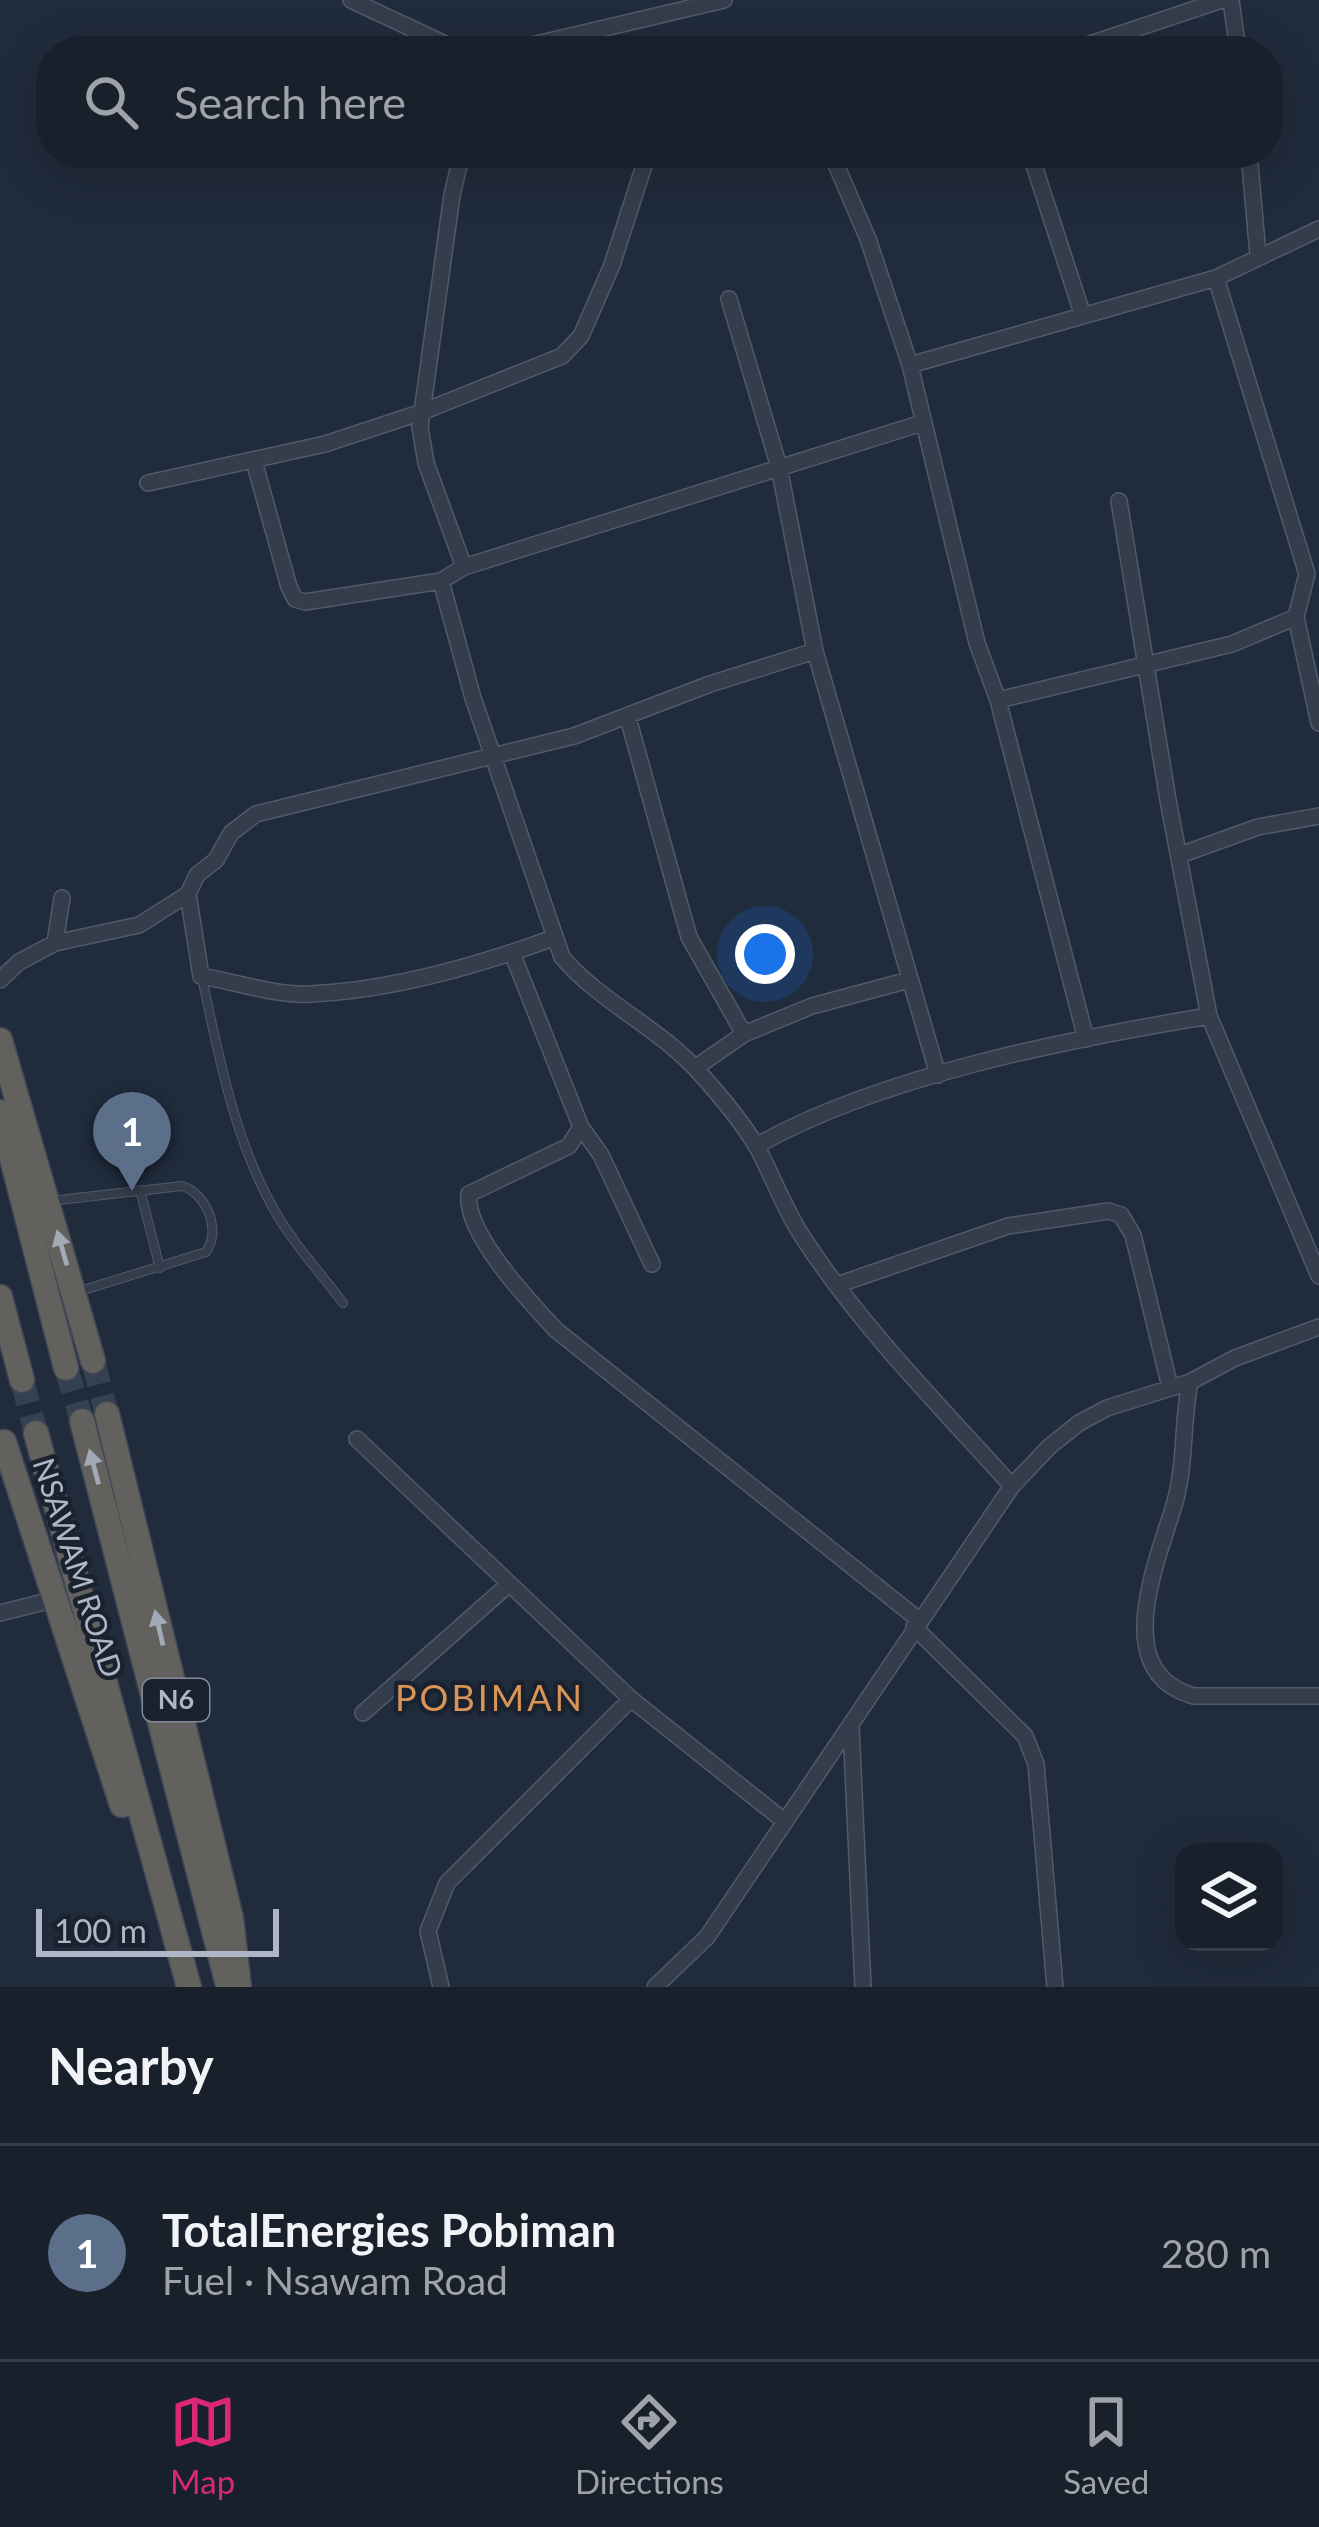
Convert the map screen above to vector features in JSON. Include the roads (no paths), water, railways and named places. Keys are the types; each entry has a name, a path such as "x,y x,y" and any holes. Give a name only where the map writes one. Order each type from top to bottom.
{"highway":[{"path":"0,1040 93,1360"},
{"path":"0,1112 66,1368"},
{"path":"0,1297 22,1381"},
{"name":"NSAWAM ROAD","path":"107,1414 231,1918 239,1987"},
{"name":"NSAWAM ROAD","path":"82,1421 229,1987"},
{"name":"NSAWAM ROAD","path":"36,1433 189,1987"},
{"name":"NSAWAM ROAD","path":"4,1442 14,1501 56,1599 178,1987"}],"street":[{"path":"351,0 428,36"},
{"path":"571,36 724,0"},
{"path":"1115,36 1227,0 1235,36"},
{"path":"458,168 421,446 464,567"},
{"path":"148,483 325,445 562,356 581,336 612,265 643,168"},
{"path":"837,168 868,239 910,365 977,643 998,700 1086,1040"},
{"path":"1035,168 1083,316"},
{"path":"1250,168 1258,255"},
{"path":"910,365 1216,278 1319,229"},
{"path":"1216,278 1313,571 1295,617 1319,723"},
{"path":"729,299 779,467 815,651 938,1075"},
{"path":"254,461 296,599 305,602 441,581 464,567 922,424"},
{"path":"1119,501 1209,1016 1319,1276"},
{"path":"441,581 472,698 553,938 579,977 644,1022 695,1068 756,1145 802,1237 837,1285 879,1340 1012,1486"},
{"path":"998,700 1256,637 1295,617"},
{"path":"0,980 19,962 55,943 139,926 188,894 197,874 216,860 231,833 256,814 494,758 628,718 710,684 815,651"},
{"path":"628,718 689,937 744,1034"},
{"path":"1180,855 1258,827 1319,816"},
{"path":"188,894 201,976 307,995 410,980 553,938"},
{"path":"55,943 62,898"},
{"path":"512,953 581,1127 601,1156 652,1264"},
{"path":"695,1068 744,1034 812,1006 909,980"},
{"path":"756,1145 796,1123 938,1075 1209,1016"},
{"path":"581,1127 569,1146 469,1194 469,1207 504,1274 556,1330 917,1623 1025,1736 1036,1764 1054,1987"},
{"path":"837,1285 1008,1226 1108,1211 1121,1215 1133,1235 1170,1387"},
{"path":"655,1987 707,1937 1012,1486 1079,1423 1107,1408 1190,1382 1235,1358 1319,1328"},
{"path":"1190,1382 1175,1502 1151,1574 1148,1652 1159,1676 1174,1690 1194,1696 1319,1696"},
{"path":"357,1438 631,1699 783,1820"},
{"path":"363,1713 509,1584"},
{"path":"0,1613 56,1599"},
{"path":"441,1987 428,1931 447,1882 631,1699"},
{"path":"851,1727 863,1987"}],"lane":[{"path":"201,976 227,1094 261,1181 282,1222 343,1303"},
{"path":"48,1201 182,1186 200,1193 205,1201 212,1244 194,1258 75,1292"},
{"path":"140,1190 160,1268"}],"tunnel":[{"path":"93,1361 107,1414"},
{"path":"66,1368 82,1421"},
{"path":"22,1380 36,1433"}],"place":[{"name":"TotalEnergies Pobiman","path":"132,1191"}],"district":[{"name":"POBIMAN","path":"490,1698"}]}
